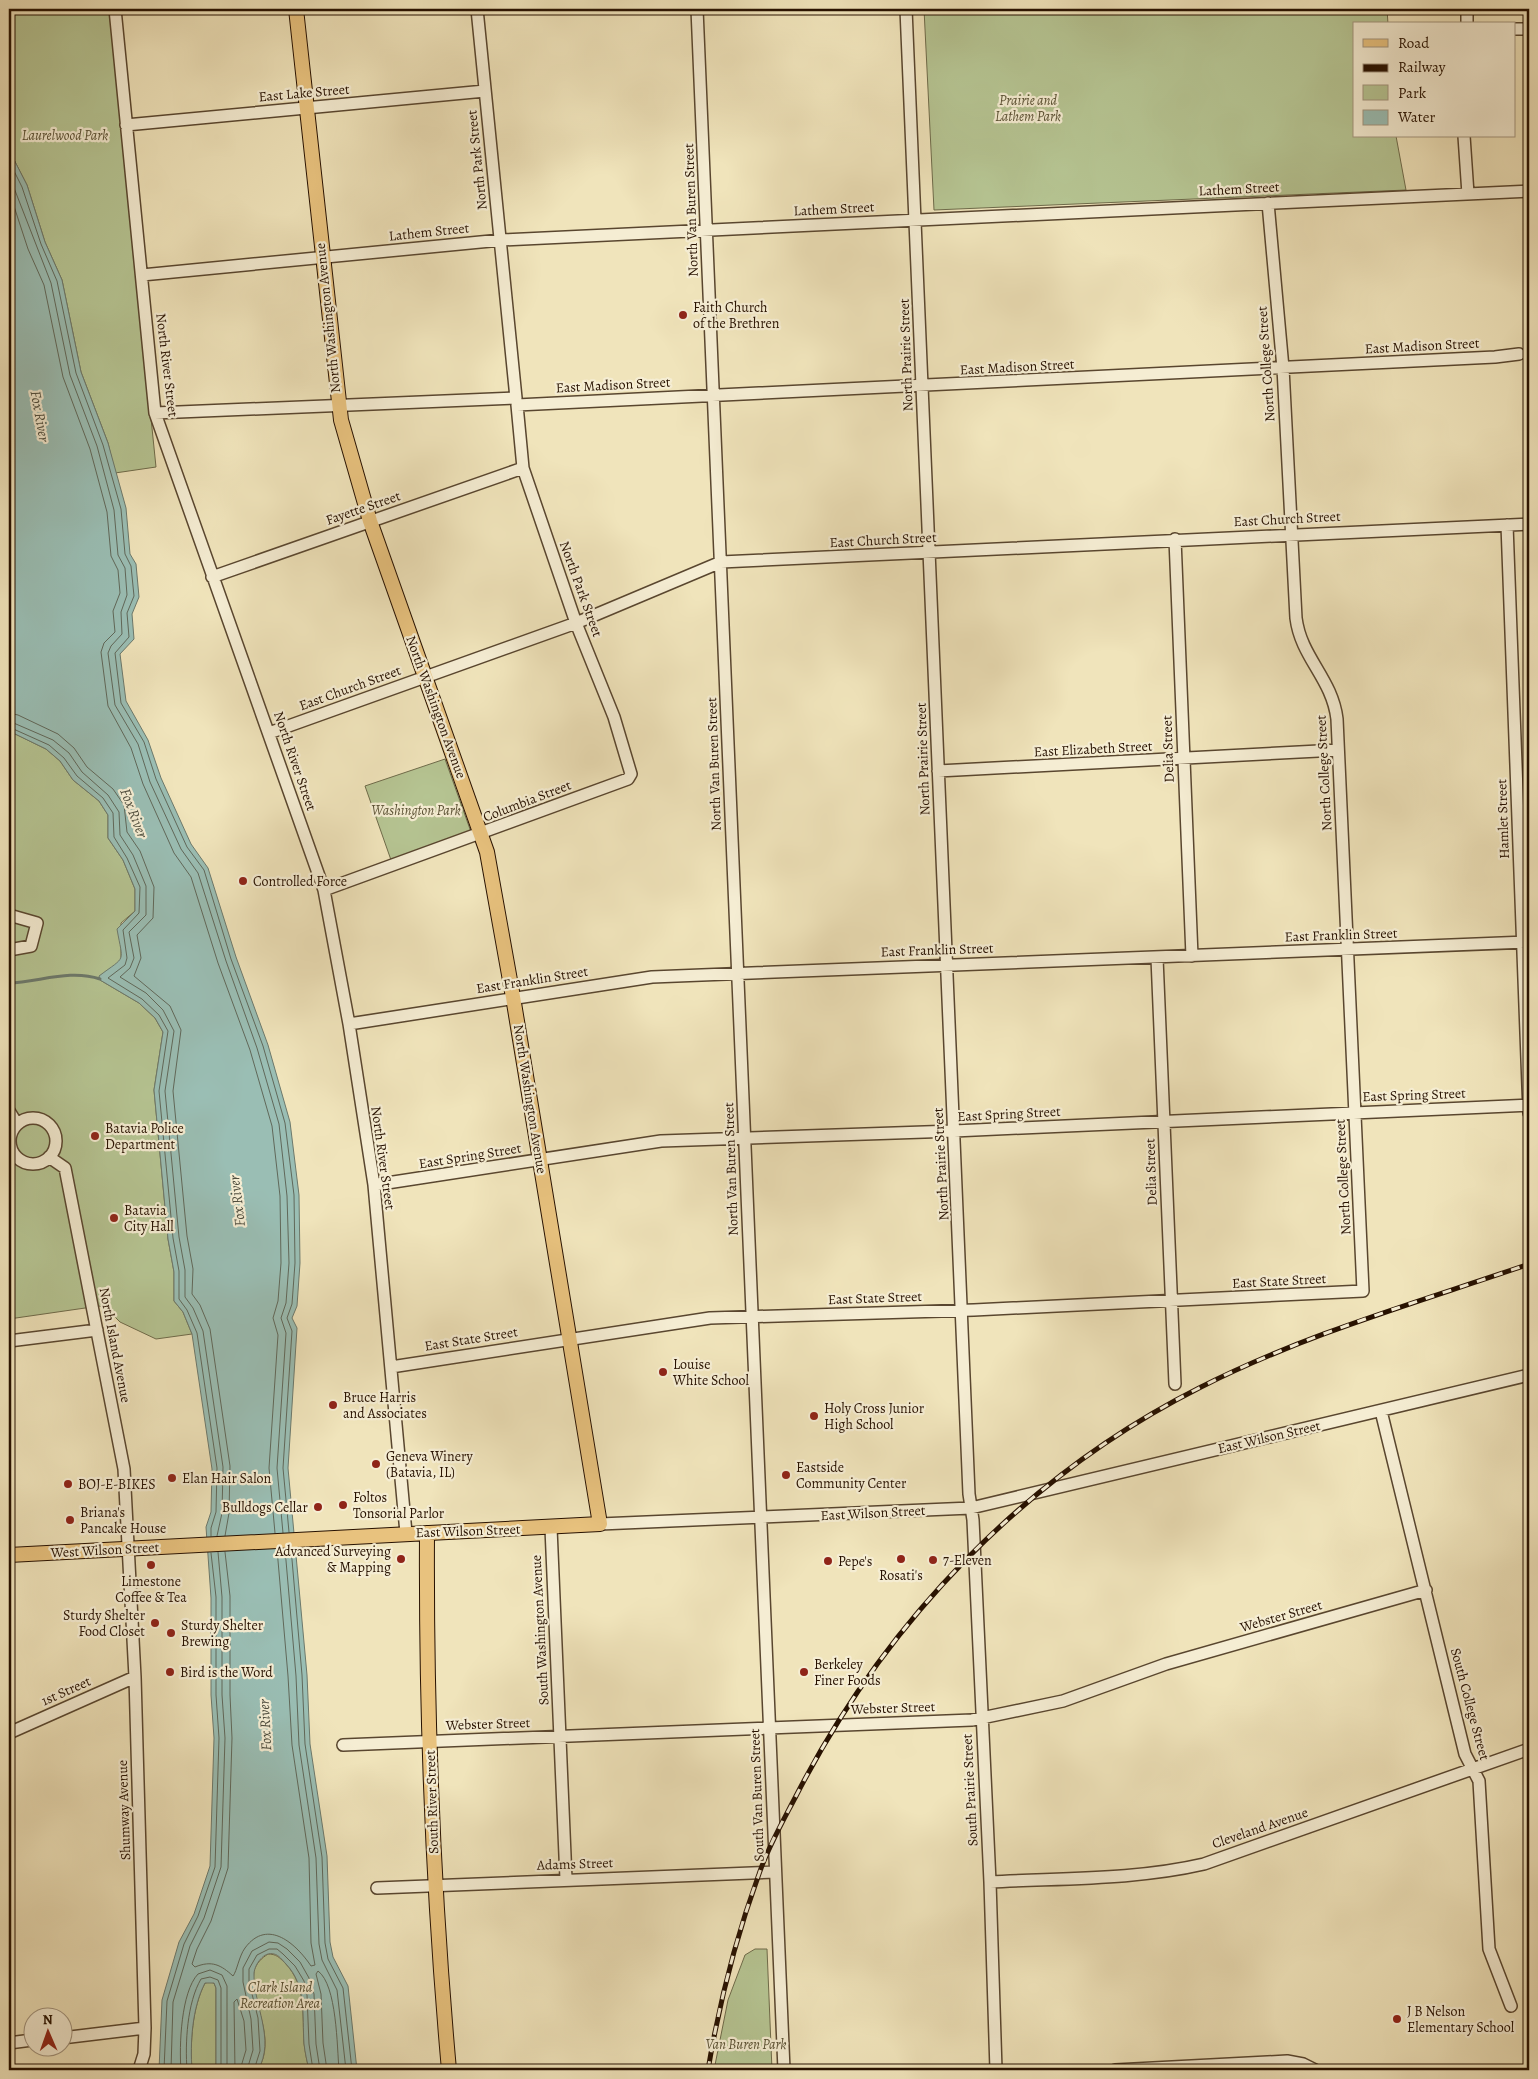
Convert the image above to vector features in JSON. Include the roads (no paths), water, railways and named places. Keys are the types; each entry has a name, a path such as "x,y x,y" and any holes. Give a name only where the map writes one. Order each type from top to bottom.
{"main road":[{"name":"North Washington Avenue","path":"296,9 338,405 370,521 486,852 513,997 568,1339 590,1453 600,1524"},
{"name":"East Wilson Street","path":"201,1545 600,1524"},
{"name":"South River Street","path":"427,1533 426,1632 438,1948 449,2070"},
{"name":"West Wilson Street","path":"9,1555 201,1545"}],"street":[{"name":"North River Street","path":"115,9 156,413 212,577 324,890 349,1024 374,1185 406,1533"},
{"name":"North Park Street","path":"477,9 523,468 576,623 614,717 630,768 631,774 628,779"},
{"name":"North Van Buren Street","path":"698,9 759,1519"},
{"name":"North Prairie Street","path":"906,9 971,1508"},
{"path":"1467,9 1467,22"},
{"path":"1516,29 1529,29"},
{"name":"East Lake Street","path":"126,125 485,91"},
{"path":"1464,138 1468,194"},
{"name":"Lathem Street","path":"142,275 501,240 1529,191"},
{"name":"North College Street","path":"1268,203 1283,368 1297,628 1306,652 1326,680 1334,699 1338,718 1363,1292"},
{"name":"East Madison Street","path":"156,413 338,405 714,396 1494,357 1519,354"},
{"name":"Fayette Street","path":"212,577 523,468"},
{"name":"East Church Street","path":"269,733 576,623 721,562 1529,524"},
{"name":"Hamlet Street","path":"1507,525 1526,942 1529,1113"},
{"name":"Delia Street","path":"1175,540 1192,956"},
{"name":"East Elizabeth Street","path":"938,771 1184,760 1338,750"},
{"name":"Columbia Street","path":"324,890 628,779"},
{"path":"9,915 37,923 31,946 9,950"},
{"name":"East Franklin Street","path":"349,1024 513,997 652,977 1526,942"},
{"name":"Delia Street","path":"1157,958 1175,1384"},
{"name":"East Spring Street","path":"374,1185 661,1141 954,1131 1355,1112 1529,1106"},
{"path":"9,1111 17,1124"},
{"path":"29,1118 48,1123 56,1135 56,1143 50,1157 43,1161 29,1163 16,1156 10,1142 11,1134 17,1124 29,1118"},
{"name":"North Island Avenue","path":"50,1157 65,1168 124,1470 129,1548"},
{"name":"East State Street","path":"390,1367 667,1323 752,1317 963,1310 1363,1292"},
{"path":"9,1341 97,1330"},
{"name":"East Wilson Street","path":"600,1524 759,1519 971,1508 1529,1375"},
{"name":"South College Street","path":"1381,1411 1466,1754 1472,1770 1479,1781 1489,1949 1511,2006"},
{"name":"South Prairie Street","path":"971,1508 990,1882 996,2070"},
{"name":"South Van Buren Street","path":"759,1519 784,2070"},
{"name":"South Washington Avenue","path":"551,1528 566,1880"},
{"name":"Shumway Avenue","path":"129,1548 135,1677 145,2028 144,2054 139,2070"},
{"name":"Webster Street","path":"343,1745 982,1719 1063,1701 1166,1664 1426,1590"},
{"name":"1st Street","path":"9,1733 135,1677"},
{"name":"Cleveland Avenue","path":"990,1882 1145,1873 1182,1869 1204,1864 1529,1749"},
{"name":"Adams Street","path":"377,1888 775,1872"},
{"path":"72,2037 145,2028"},
{"path":"9,2043 22,2041"},
{"path":"1115,2070 1287,2061 1303,2064 1315,2070"}],"water":[{"name":"Fox River","path":"9,150 27,185 45,242 62,280 81,372 108,443 126,508 130,554 136,564 139,597 132,614 134,639 120,654 126,701 148,740 161,778 191,844 208,868 236,957 268,1045 290,1122 299,1195 300,1263 297,1306 292,1318 297,1328 288,1468 307,1675 310,1744 327,1856 330,1942 333,1957 348,1986 357,2070 309,2070 305,2054 302,2001 297,1982 293,1973 280,1958 276,1955 267,1954 256,1966 254,1973 265,2046 258,2070 216,2070 216,1988 214,1983 205,1983 197,2003 193,2026 192,2070 159,2070 162,2000 179,1942 194,1914 210,1866 214,1738 211,1695 211,1598 206,1527 211,1512 212,1469 192,1334 183,1312 174,1301 174,1272 168,1239 154,1090 163,1032 155,1018 139,1003 100,980 99,976 121,958 117,929 135,911 135,889 123,860 108,838 108,815 99,801 73,780 60,761 46,749 9,731"}],"waterway":[{"path":"9,983 77,975 100,979"}],"railway":[{"path":"708,2070 717,2020 736,1946 759,1874 776,1834 832,1732 872,1671 917,1613 966,1559 1019,1509 1076,1464 1137,1423 1201,1387 1240,1368 1321,1335 1529,1264"}],"place":[{"name":"Faith Church of the Brethren","path":"683,315"},
{"name":"Controlled Force","path":"243,881"},
{"name":"Batavia Police Department","path":"95,1136"},
{"name":"Batavia City Hall","path":"114,1218"},
{"name":"Louise White School","path":"663,1372"},
{"name":"Bruce Harris and Associates","path":"333,1405"},
{"name":"Holy Cross Junior High School","path":"814,1416"},
{"name":"Geneva Winery (Batavia, IL)","path":"376,1464"},
{"name":"Eastside Community Center","path":"786,1475"},
{"name":"Elan Hair Salon","path":"172,1478"},
{"name":"BOJ-E-BIKES","path":"68,1484"},
{"name":"Foltos Tonsorial Parlor","path":"343,1505"},
{"name":"Bulldogs Cellar","path":"318,1507"},
{"name":"Briana's Pancake House","path":"70,1520"},
{"name":"Advanced Surveying & Mapping","path":"401,1559"},
{"name":"Rosati's","path":"901,1559"},
{"name":"7-Eleven","path":"933,1560"},
{"name":"Pepe's","path":"828,1561"},
{"name":"Limestone Coffee & Tea","path":"151,1565"},
{"name":"Sturdy Shelter Food Closet","path":"155,1623"},
{"name":"Sturdy Shelter Brewing","path":"171,1633"},
{"name":"Bird is the Word","path":"170,1672"},
{"name":"Berkeley Finer Foods","path":"804,1672"},
{"name":"J B Nelson Elementary School","path":"1397,2019"}],"park label":[{"name":"Prairie and Lathem Park","path":"1028,108"},
{"name":"Laurelwood Park","path":"65,135"},
{"name":"Washington Park","path":"416,810"},
{"name":"Clark Island Recreation Area","path":"280,1995"},
{"name":"Van Buren Park","path":"746,2044"}]}
